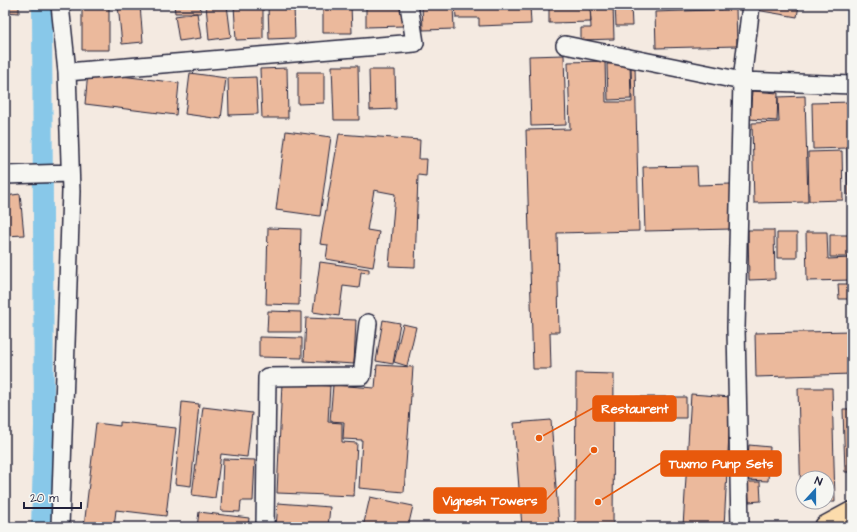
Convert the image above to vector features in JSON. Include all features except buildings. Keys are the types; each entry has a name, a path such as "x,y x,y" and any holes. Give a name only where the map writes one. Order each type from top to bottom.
{"highway":[{"path":"826,527 852,513"}],"street":[{"path":"60,5 67,72 70,199 60,527"},
{"path":"67,72 415,43 409,5"},
{"path":"740,527 736,328 742,81 751,5"},
{"path":"565,45 742,81 852,85"},
{"path":"5,175 69,173"},
{"path":"265,527 267,377 362,376 368,323"}],"waterway":[{"path":"41,527 44,426 42,5"}],"place":[{"name":"Restaurent","path":"539,438"},
{"name":"Vignesh Towers","path":"594,450"},
{"name":"Tuxmo Punp Sets","path":"598,502"}]}
